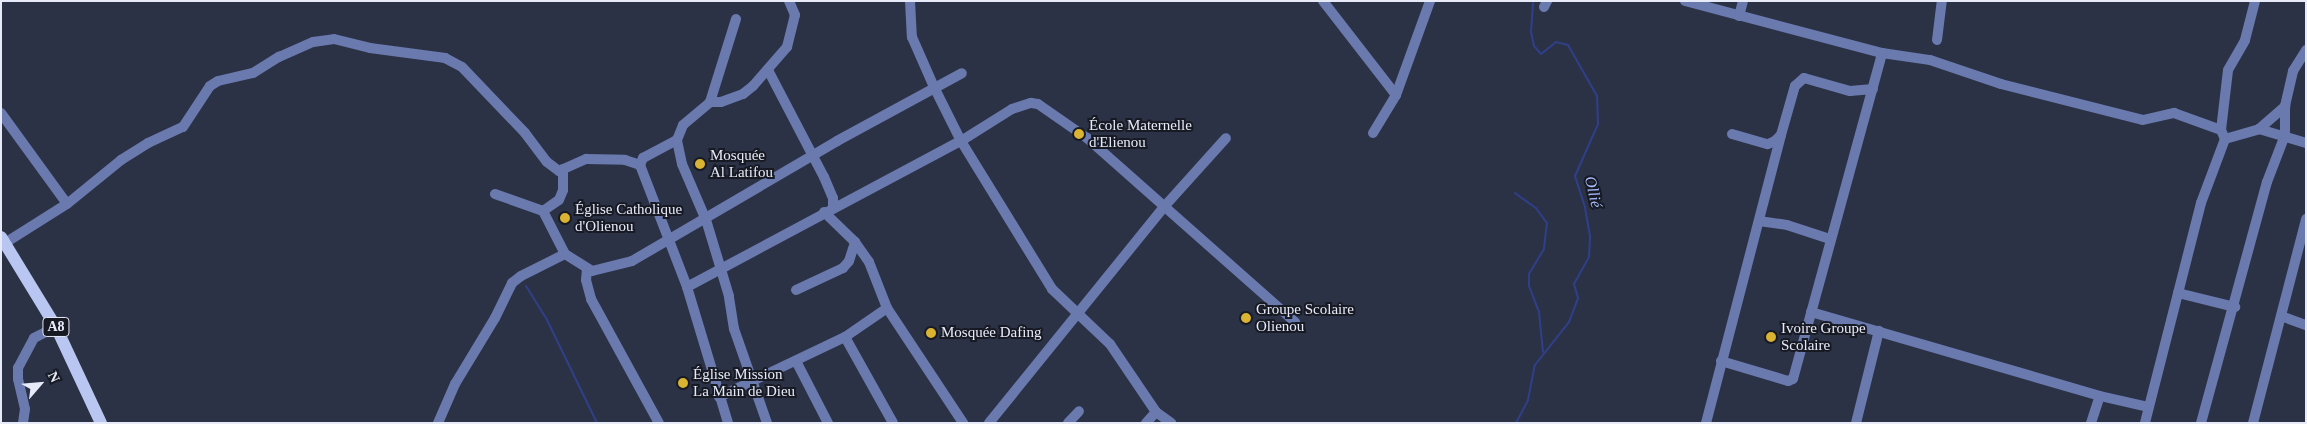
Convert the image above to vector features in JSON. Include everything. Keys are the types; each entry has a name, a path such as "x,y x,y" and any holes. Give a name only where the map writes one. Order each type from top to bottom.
{"main road":[{"name":"A8","path":"3,240 56,327 101,423"}],"street":[{"path":"710,102 721,102 743,94 768,70 786,47 792,34 794,15 789,1"},
{"path":"910,1 912,37 934,87 961,141 1052,289 1110,344 1156,412 1171,423"},
{"path":"1323,1 1396,95"},
{"path":"1373,133 1396,95 1430,1"},
{"path":"1685,1 1882,53 1930,60 2001,84 2143,120 2174,113 2223,134 2259,129 2286,135 2306,143"},
{"path":"1739,16 1743,1"},
{"path":"1937,40 1942,1"},
{"path":"2145,423 2201,204 2223,134 2228,70 2246,40 2255,1"},
{"path":"736,19 710,102 683,125 677,140 682,164 706,220 719,272 729,296 734,329 767,423"},
{"path":"3,240 67,204 121,160 148,143 183,127 210,86 218,81 253,73 278,57 313,42 334,39 370,48 445,58 462,67 525,133 547,162 559,171 586,159 625,160 640,165"},
{"path":"2201,423 2235,306 2267,182 2286,135 2285,106 2293,71 2306,50"},
{"path":"1721,361 1791,380 1882,53"},
{"path":"768,70 833,198 829,210"},
{"path":"495,194 543,211 565,254 587,269 605,270 632,262 706,220 812,155 962,73"},
{"path":"1706,423 1791,96 1800,80 1811,79 1850,91 1873,88"},
{"path":"688,287 961,141 1012,110 1031,102 1038,104 1087,138 1163,208 1295,322"},
{"path":"2259,129 2285,106"},
{"path":"1,113 67,204"},
{"path":"1732,134 1768,144 1781,135"},
{"path":"989,423 1076,313 1163,208 1226,138"},
{"path":"677,140 643,158 640,165 688,287 728,423"},
{"path":"543,211 559,200 563,190 563,169"},
{"path":"829,210 869,262 887,308 963,423"},
{"path":"2253,423 2306,219"},
{"path":"1759,221 1787,225 1830,239"},
{"path":"796,290 843,268 849,261 855,242"},
{"path":"438,423 455,384 495,318 512,283 565,254"},
{"path":"587,269 586,280 591,299 659,423"},
{"path":"2178,292 2235,306"},
{"path":"719,397 754,383 844,336 887,308"},
{"path":"1811,312 2100,396 2148,407"},
{"path":"2281,316 2306,325"},
{"path":"23,423 26,409 18,379 18,368 34,338 56,327"},
{"path":"1856,423 1879,331"},
{"path":"844,336 893,423"},
{"path":"796,361 828,423"},
{"path":"2091,423 2100,396"},
{"path":"1068,423 1079,411"},
{"path":"1146,423 1156,412"}],"waterway":[{"name":"Ollié","path":"1516,423 1528,400 1535,365 1569,322 1578,298 1574,284 1589,257 1590,236 1585,207 1575,176 1598,124 1597,96 1568,45 1556,42 1541,54 1534,46 1531,32 1533,1"},
{"path":"1515,193 1536,208 1547,223 1544,249 1529,274 1529,286 1539,312 1543,352"},
{"path":"526,286 547,320 597,423"}],"place":[{"name":"École Maternelle d'Elienou","path":"1079,134"},
{"name":"Mosquée Al Latifou","path":"700,164"},
{"name":"Église Catholique d'Olienou","path":"565,218"},
{"name":"Groupe Scolaire Olienou","path":"1246,318"},
{"name":"Mosquée Dafing","path":"931,333"},
{"name":"Ivoire Groupe Scolaire","path":"1771,337"},
{"name":"Église Mission La Main de Dieu","path":"683,383"}]}
